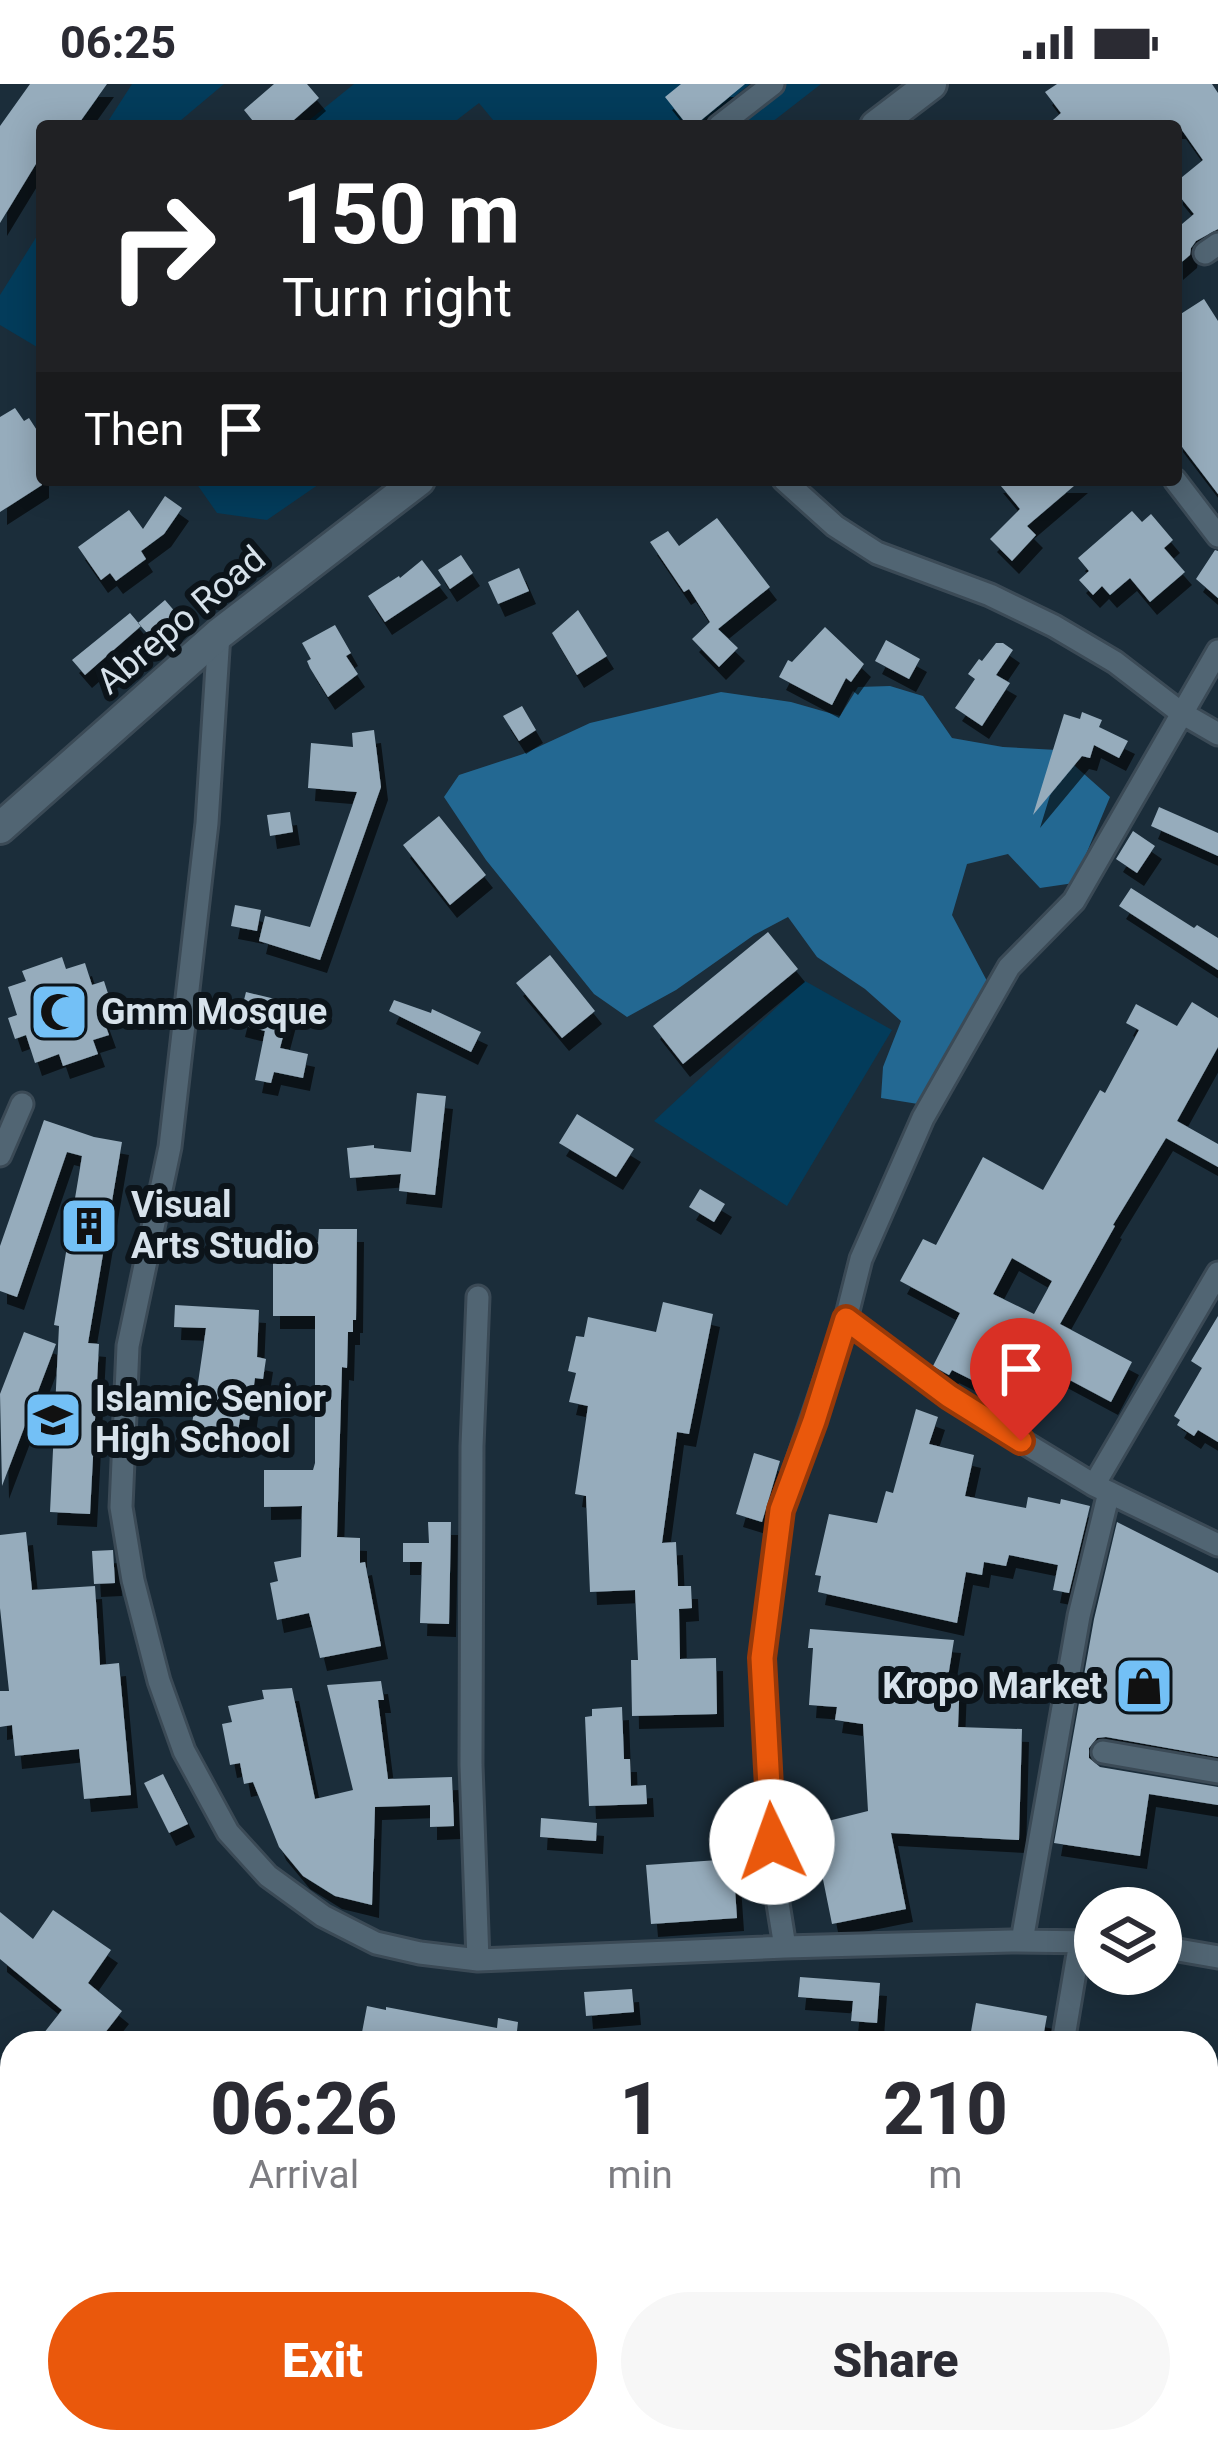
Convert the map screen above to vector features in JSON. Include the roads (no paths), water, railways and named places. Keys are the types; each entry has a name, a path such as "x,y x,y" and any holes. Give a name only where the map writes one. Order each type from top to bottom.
{"main road":[{"path":"891,120 931,84"},
{"name":"Abrepo Road","path":"0,828 219,634 401,486"}],"street":[{"path":"727,120 773,84"},
{"path":"791,486 835,526 877,553 990,595 1054,626 1218,734"},
{"path":"1180,486 1218,536"},
{"path":"219,634 207,823 170,1147 128,1346 121,1507 133,1580 159,1682 184,1751 228,1832 268,1876 323,1916 376,1943 420,1953 478,1960 785,1947 1074,1942"},
{"path":"785,1947 775,1885 762,1658 781,1510 814,1421 861,1259 923,1118 1009,967 1074,902 1218,651"},
{"path":"0,1155 22,1103"},
{"path":"1022,1941 1101,1488 1218,1273"},
{"path":"478,1297 472,1446 471,1766 478,1960"},
{"path":"846,1319 949,1396 1101,1488 1218,1545"},
{"path":"1103,1752 1218,1772"},
{"path":"1182,1951 1218,1958"},
{"path":"1066,2031 1074,1995"}],"place":[{"name":"Gmm Mosque","path":"59,1012"},
{"name":"Visual Arts Studio","path":"89,1226"},
{"name":"Islamic Senior High School","path":"53,1420"},
{"name":"Kropo Market","path":"1144,1686"}]}
